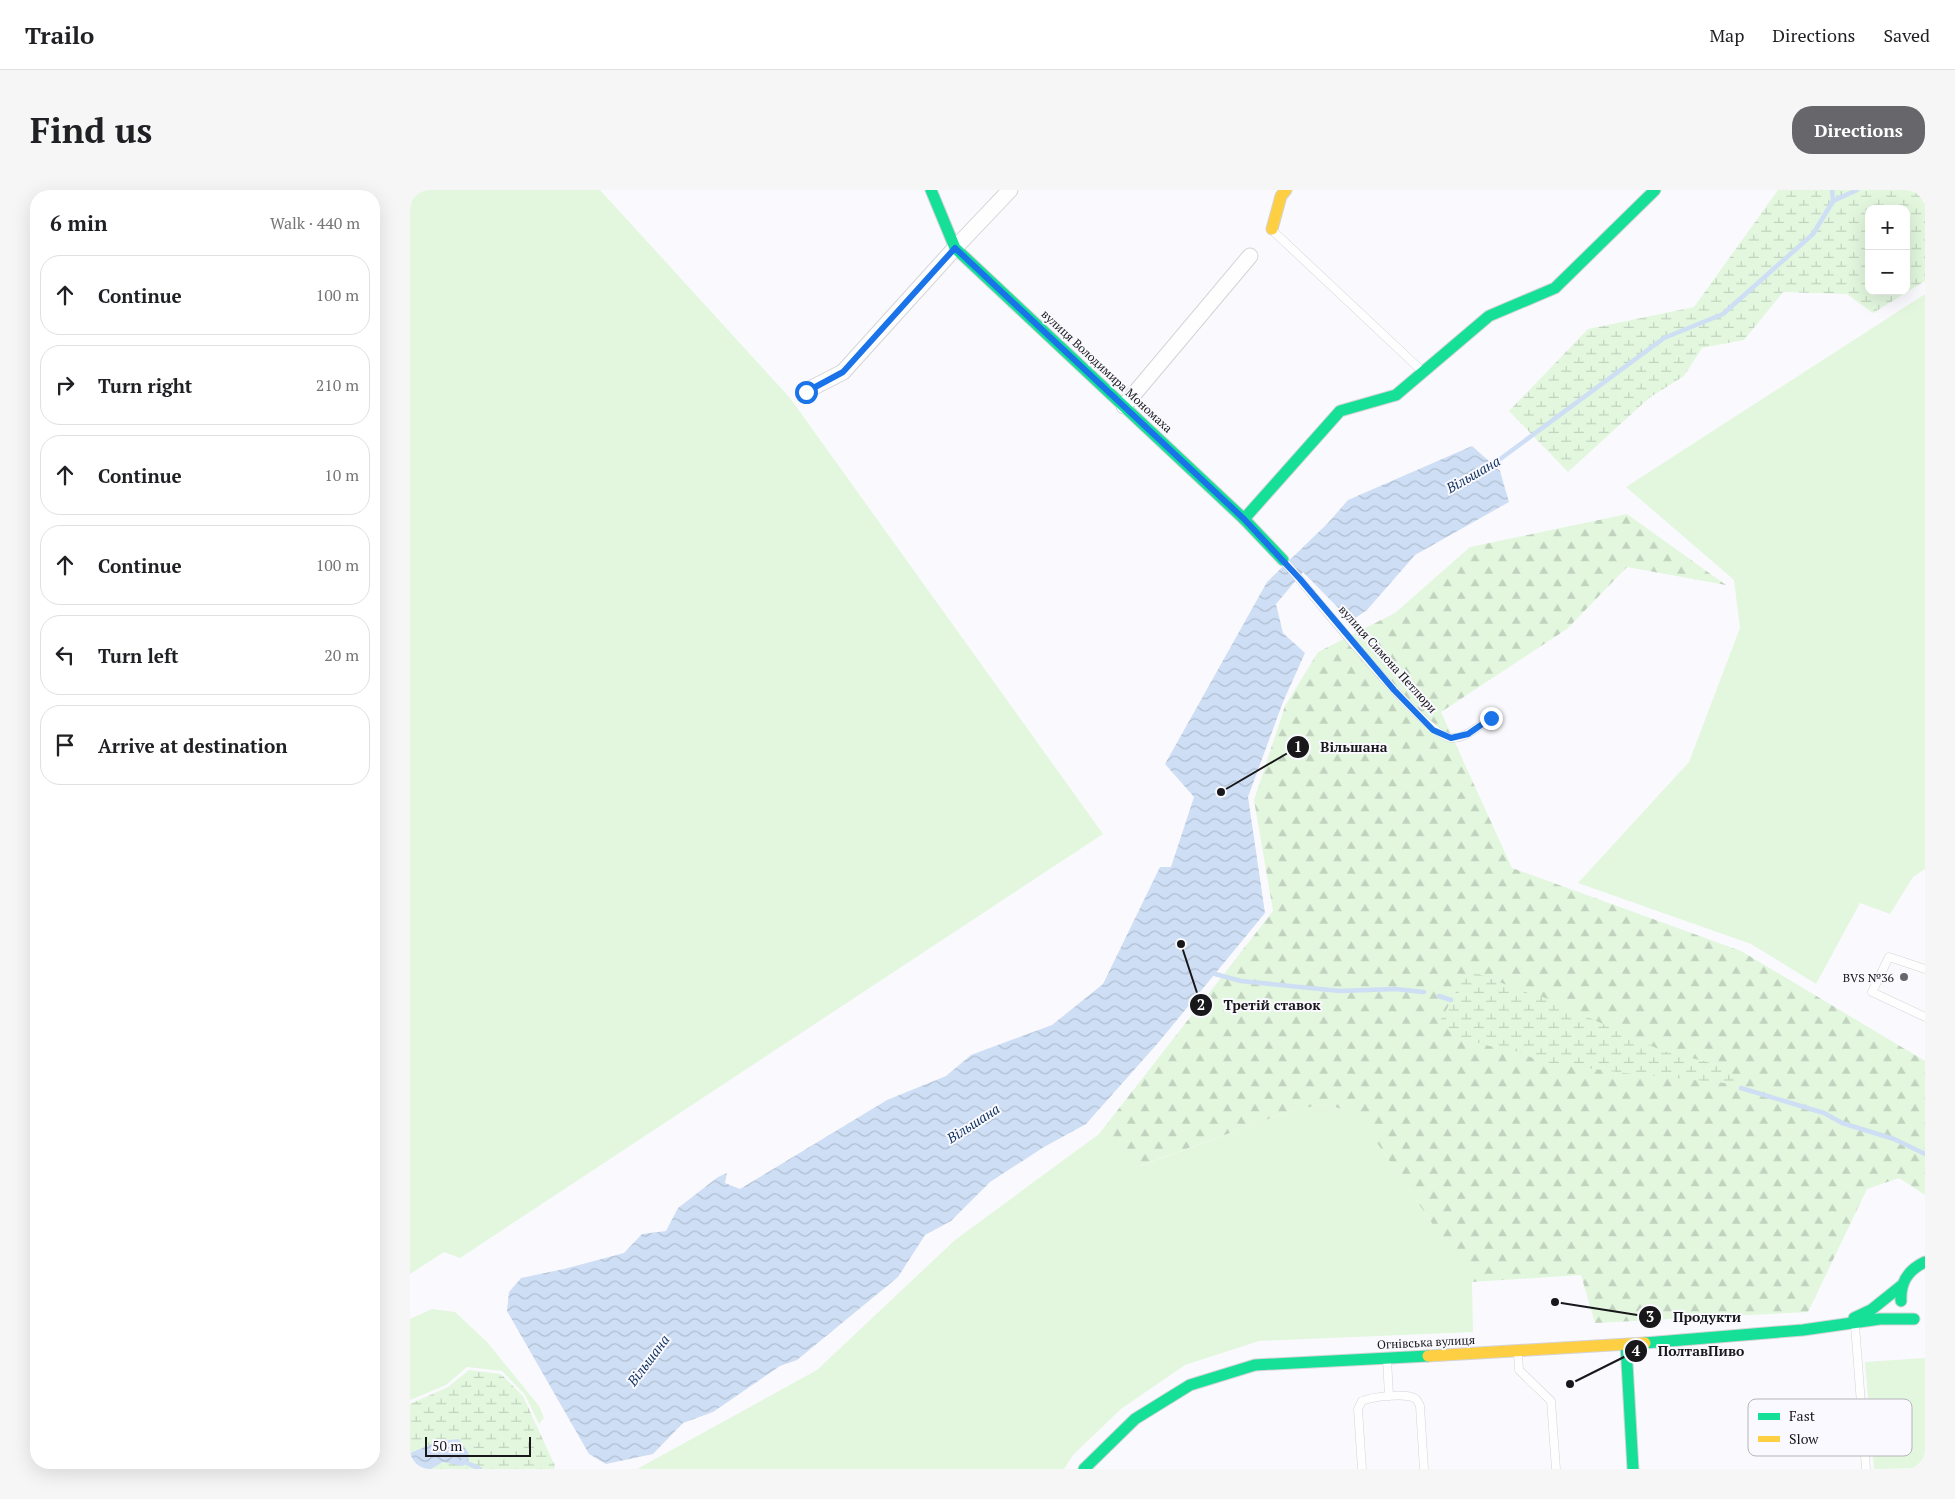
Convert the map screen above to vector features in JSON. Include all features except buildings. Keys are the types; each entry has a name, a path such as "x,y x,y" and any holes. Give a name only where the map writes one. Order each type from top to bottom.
{"street":[{"name":"вулиця Володимира Мономаха","path":"931,190 955,248 1244,519 1283,560"},
{"path":"806,392 843,372 1010,190"},
{"path":"1272,230 1281,196 1286,190"},
{"path":"1244,519 1340,411 1396,396 1489,316 1556,288 1655,190"},
{"path":"1124,406 1250,256"},
{"name":"Огнівська вулиця","path":"1802,1330 1855,1318 1871,1310 1901,1286 1906,1274 1914,1267 1925,1262"},
{"path":"1901,1286 1900,1298 1904,1308 1914,1319"},
{"name":"Огнівська вулиця","path":"1084,1469 1135,1419 1190,1385 1255,1366 1626,1345 1802,1330 1896,1318 1914,1319 1925,1324"},
{"path":"1626,1345 1633,1469"}],"lane":[{"path":"1272,230 1423,372"},
{"name":"вулиця Симона Петлюри","path":"1283,560 1394,690 1433,730 1451,738 1468,734 1491,718"},
{"path":"1925,969 1889,957 1872,992 1925,1017"},
{"path":"1855,1323 1861,1399"},
{"path":"1517,1351 1519,1370 1551,1401 1556,1469"},
{"path":"1387,1358 1389,1396"},
{"path":"1362,1469 1358,1409 1362,1401 1370,1397 1389,1396 1409,1396 1416,1399 1420,1406 1424,1469"},
{"path":"1865,1456 1866,1469"}],"green space":[{"path":"410,190 600,190 790,398 1103,834 460,1258 444,1252 410,1274"},
{"path":"1778,190 1925,190 1925,281 1910,290 1910,205 1865,205 1865,295 1902,295 1873,313 1847,294 1783,292 1744,340 1702,348 1684,376 1649,398 1568,472 1509,411 1588,329 1694,307"},
{"path":"1925,294 1925,869 1913,877 1890,914 1860,903 1816,984 1751,944 1578,883 1689,762 1740,628 1734,580 1626,487"},
{"path":"1627,514 1726,585 1627,567 1567,629 1441,712 1512,868 1741,951 1925,1061 1925,1195 1899,1178 1867,1189 1808,1312 1595,1323 1581,1275 1472,1282 1358,1115 1327,1104 1293,1110 1139,1166 1099,1134 1273,911 1254,800 1285,706 1318,652 1395,613 1470,547"},
{"path":"1468,970 1543,997 1663,1051 1724,1066 1741,1088 1734,1084 1624,1073 1543,1062 1510,1049 1489,1046 1459,1037 1439,1023"},
{"path":"1327,1104 1358,1115 1472,1282 1473,1332 1259,1341 1185,1365 1121,1409 1073,1455 1064,1469 637,1469 817,1370 955,1240 1099,1134 1140,1166 1293,1110"},
{"path":"432,1309 455,1312 487,1342 539,1406 544,1418 539,1424 525,1395 502,1371 467,1367 446,1385 410,1400 410,1319"},
{"path":"1925,1358 1925,1468 1874,1469 1873,1456 1912,1456 1912,1399 1868,1399 1865,1362"},
{"path":"469,1370 501,1374 523,1396 555,1466 554,1469 431,1469 443,1462 439,1441 410,1453 410,1404 448,1387"}],"water":[{"path":"1472,446 1500,471 1509,502 1415,555 1367,610 1351,621 1303,572 1276,604 1283,633 1305,653 1283,702 1248,797 1265,913 1158,1043 1086,1124 1044,1147 990,1182 951,1221 925,1235 898,1277 797,1360 780,1366 713,1412 683,1423 653,1454 606,1464 589,1454 507,1311 509,1292 521,1278 624,1253 642,1234 666,1231 678,1208 718,1177 727,1173 725,1183 740,1189 887,1100 946,1076 971,1055 1052,1025 1103,984 1160,867 1171,867 1194,797 1165,764 1267,582 1328,523 1348,500"},
{"path":"459,1439 469,1454 468,1463 462,1466 443,1462 431,1469 410,1469 410,1453 439,1441"}],"waterway":[{"path":"1832,190 1833,201"},
{"name":"Вільшана","path":"1488,468 1664,338 1723,314 1813,234 1833,201 1857,190"},
{"path":"1215,974 1241,981 1340,991 1395,989 1424,992"},
{"path":"1439,996 1451,1000"},
{"path":"1741,1088 1824,1113 1842,1123 1894,1139 1925,1154"},
{"name":"Вільшана","path":"463,1461 480,1469"}],"traffic: fast":[{"path":"931,190 955,248 1244,519 1283,560"},
{"path":"1244,519 1340,411 1396,395 1489,316 1555,288 1655,190"},
{"path":"1901,1301 1902,1288 1906,1277 1925,1262"},
{"path":"1854,1318 1871,1310 1901,1286"},
{"path":"1645,1343 1803,1330 1880,1319 1914,1319"},
{"path":"1626,1345 1633,1469"},
{"path":"1084,1469 1135,1419 1190,1385 1255,1365 1428,1356"}],"traffic: slow":[{"path":"1272,229 1281,196 1286,190"},
{"path":"1428,1356 1645,1343"}],"place":[{"name":"Вільшана","path":"1221,792"},
{"name":"Третій ставок","path":"1181,944"},
{"name":"BVS №36","path":"1904,977"},
{"name":"Продукти","path":"1555,1302"},
{"name":"ПолтавПиво","path":"1570,1384"}],"route":[{"path":"806,392 843,372 955,248 1244,519 1300,579 1394,690 1433,730 1451,738 1468,734 1491,718"}]}
